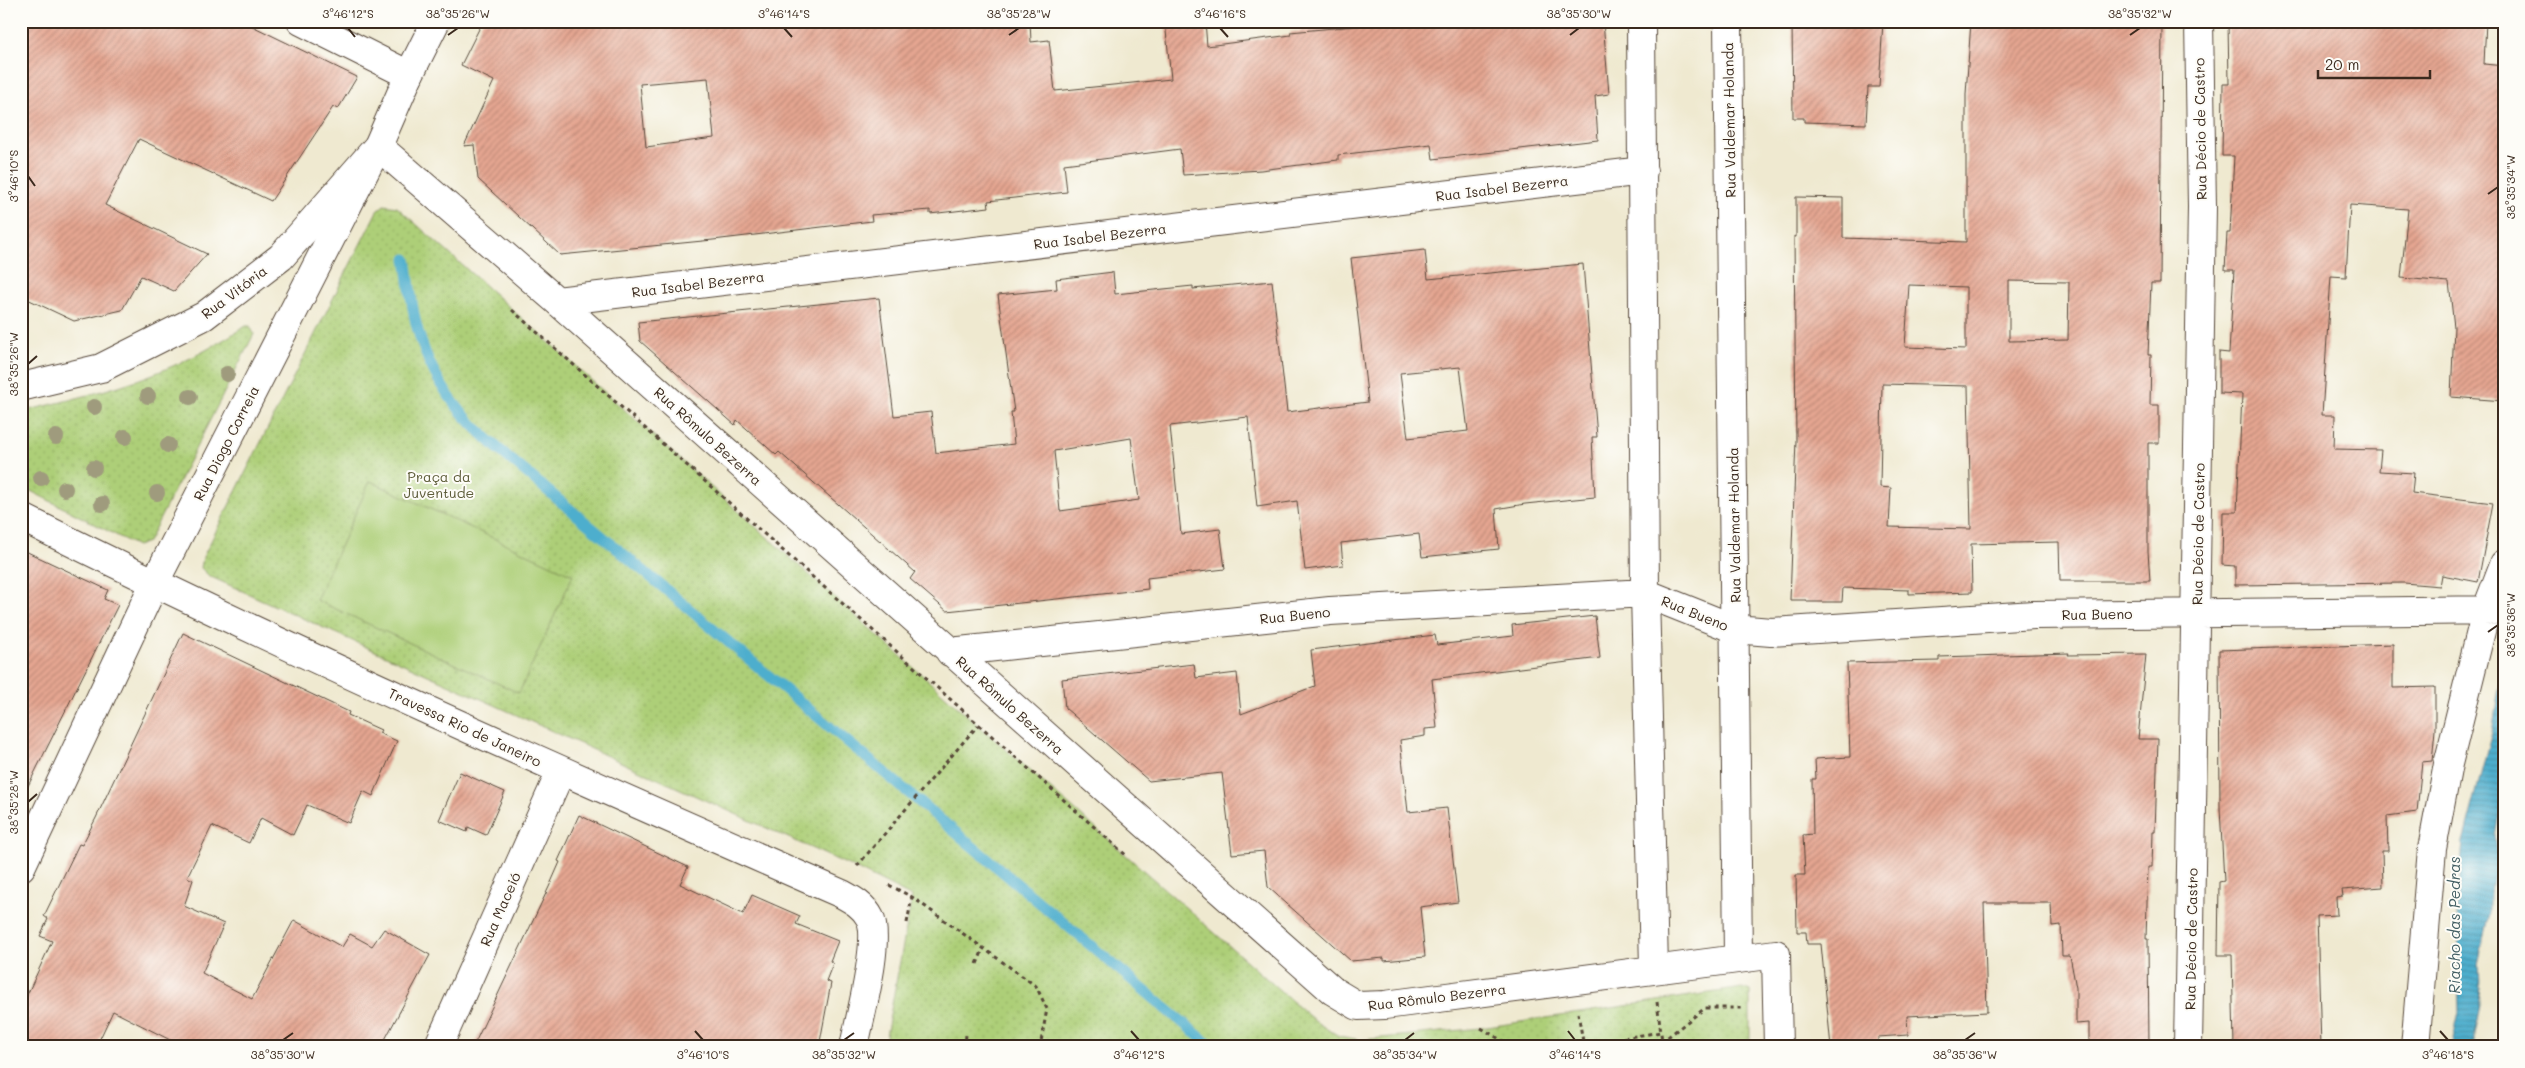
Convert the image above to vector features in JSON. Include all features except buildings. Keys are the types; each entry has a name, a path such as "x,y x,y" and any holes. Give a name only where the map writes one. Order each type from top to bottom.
{"street":[{"path":"301,21 409,75"},
{"name":"Rua Diogo Correia","path":"21,867 154,584 378,146 409,75 436,21"},
{"path":"1641,21 1645,593 1654,968"},
{"name":"Rua Valdemar Holanda","path":"1728,21 1738,958"},
{"name":"Rua Décio de Castro","path":"2188,1047 2197,613 2202,207 2199,21"},
{"name":"Rua Rômulo Bezerra","path":"378,146 556,301 1333,991 1358,1006 1385,1006 1738,958"},
{"name":"Rua Vitória","path":"21,387 101,368 204,316 280,257 378,146"},
{"name":"Rua Isabel Bezerra","path":"556,301 1643,171"},
{"name":"Travessa Rio de Janeiro","path":"21,517 154,584 561,771 842,894 860,905 871,919 874,939 854,1047"},
{"path":"2415,1047 2432,849 2448,764 2495,610 2504,564"},
{"name":"Rua Bueno","path":"950,652 1330,611 1645,593 1735,630 1771,632 2034,615 2495,610"},
{"name":"Rua Maceió","path":"438,1047 561,771"},
{"path":"1738,958 1776,954 1778,1047"}],"path":[{"path":"509,307 978,725 908,804 855,868"},
{"path":"912,897 1036,986 1047,1009 1040,1047"},
{"path":"977,964 984,947"},
{"path":"1657,1001 1662,1041"},
{"path":"1655,1047 1705,1008 1750,1008"},
{"path":"1578,1013 1584,1045 1660,1032"},
{"path":"1481,1028 1513,1047"},
{"path":"965,1047 966,1034"}],"green space":[{"name":"Praça da Juventude","path":"384,205 397,207 978,725 1316,1022 1339,1036 1361,1040 1481,1028 1742,988 1750,991 1750,1047 884,1047 912,897 855,868 209,576 201,568 203,557 377,211"},
{"path":"246,326 250,326 254,334 148,542 137,546 21,486 21,412 138,380 193,357"},
{"path":"370,481 573,575 519,693 316,600"}],"water":[{"path":"2504,658 2504,788 2495,836 2498,858 2490,894 2490,913 2478,964 2480,1005 2474,1034 2474,1047 2451,1047 2459,1013 2457,908 2463,842 2492,732"}],"waterway":[{"path":"406,259 412,304 418,331 427,357 438,380 452,400 483,435 1212,1047"}],"water label":[{"name":"Riacho das Pedras","path":"2454,925"}]}
